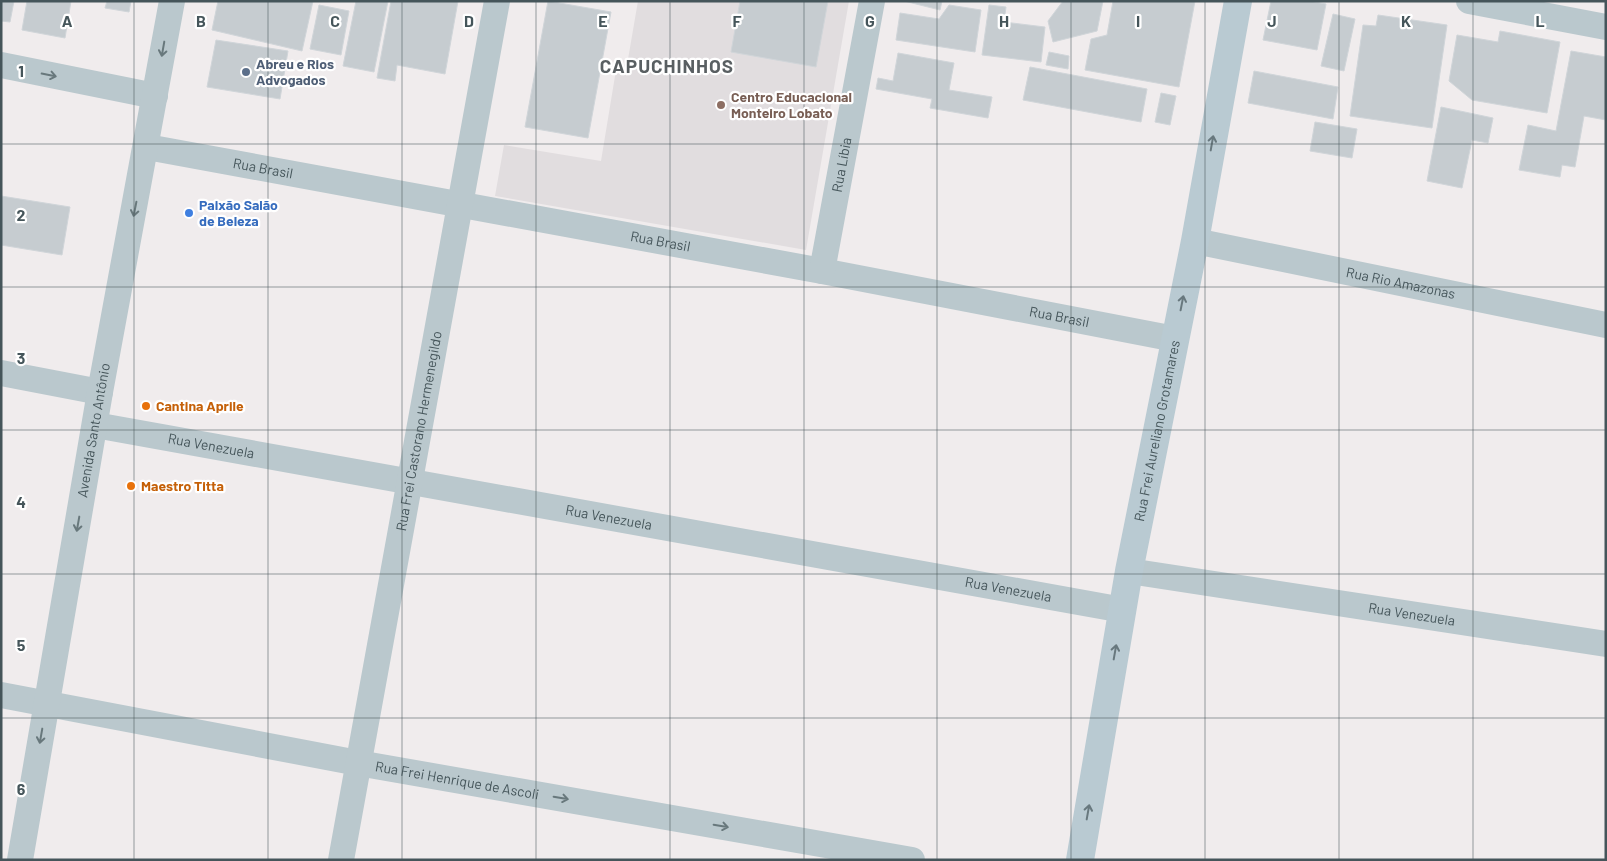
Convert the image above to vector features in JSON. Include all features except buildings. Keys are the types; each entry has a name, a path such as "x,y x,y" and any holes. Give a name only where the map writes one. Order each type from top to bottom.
{"street":[{"name":"Avenida Santo Antônio","path":"20,860 100,392 147,147 172,1"},
{"name":"Rua Frei Castorano Hermenegildo","path":"341,860 497,1"},
{"name":"Rua Líbia","path":"822,271 872,1"},
{"name":"Rua Frei Aureliano Grotamares","path":"1080,860 1129,571 1195,241 1238,1"},
{"path":"1469,1 1606,28"},
{"path":"1,65 155,96"},
{"name":"Rua Brasil","path":"147,147 822,271 1175,339"},
{"name":"Rua Rio Amazonas","path":"1195,241 1606,325"},
{"path":"1,373 100,392"},
{"name":"Rua Venezuela","path":"95,424 1123,610"},
{"name":"Rua Venezuela","path":"1129,571 1606,644"},
{"name":"Rua Frei Henrique de Ascoli","path":"1,695 358,763 912,860"}],"shaded area":[{"name":"Centro Educacional Monteiro Lobato","path":"638,1 849,1 806,250 495,196 504,145 601,161 617,64 627,65"}],"place":[{"name":"Abreu e Rios Advogados","path":"246,72"},
{"name":"Centro Educacional Monteiro Lobato","path":"721,105"},
{"name":"Paixão Salão de Beleza","path":"189,213"},
{"name":"Cantina Aprile","path":"146,406"},
{"name":"Maestro Titta","path":"131,486"}],"district":[{"name":"CAPUCHINHOS","path":"667,66"}]}
